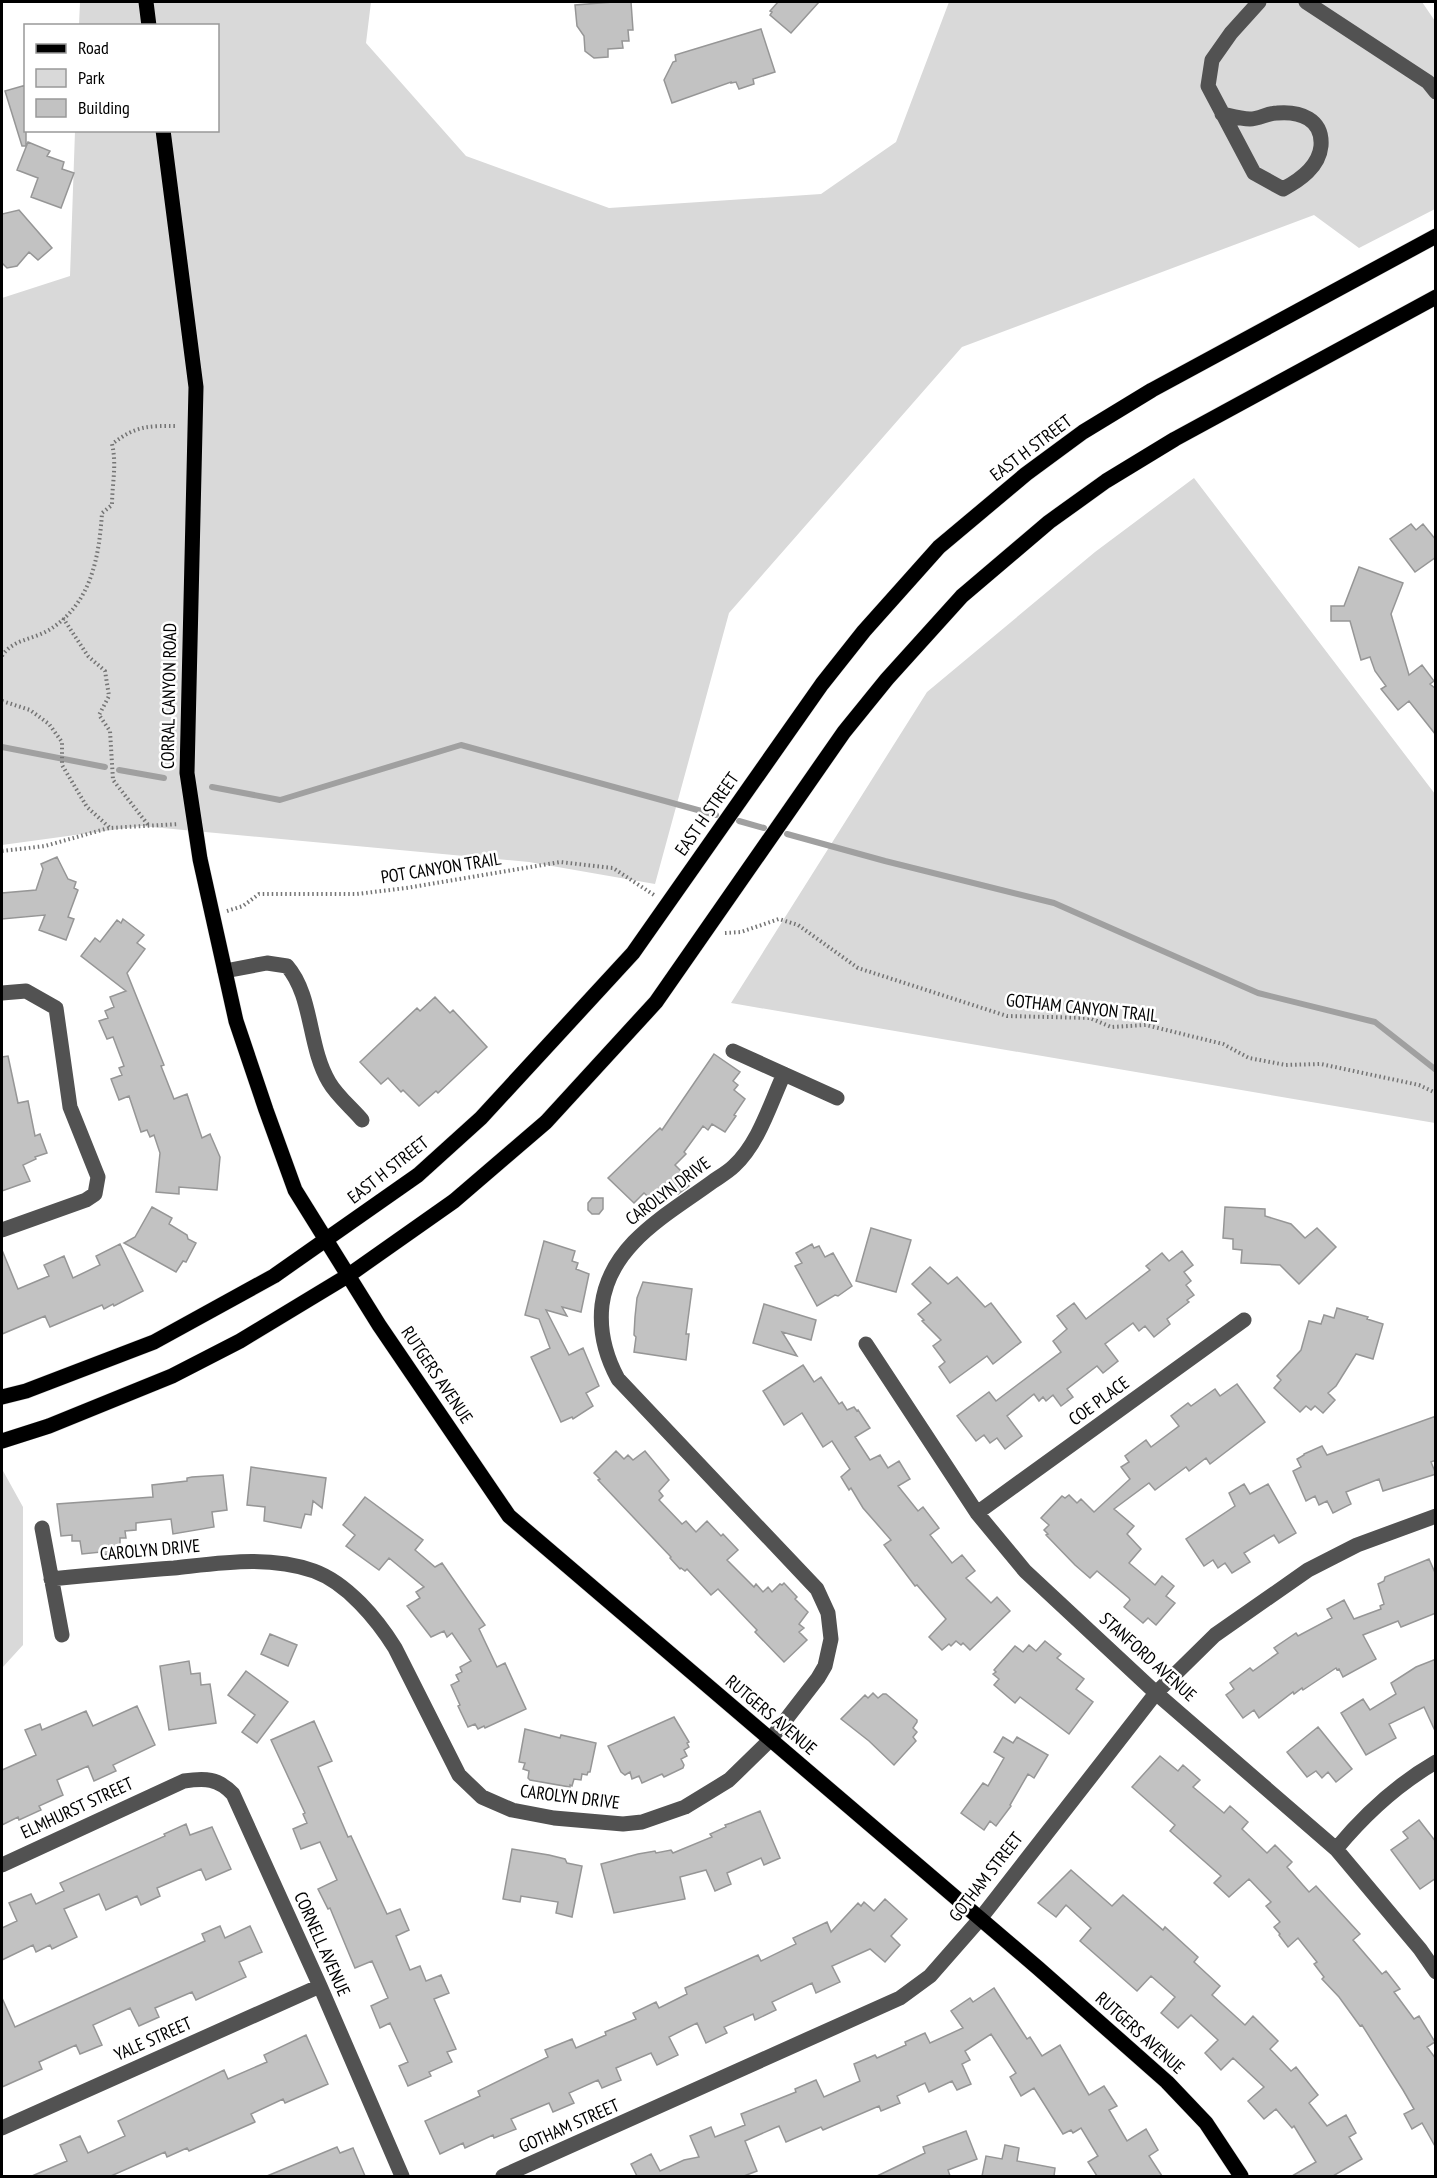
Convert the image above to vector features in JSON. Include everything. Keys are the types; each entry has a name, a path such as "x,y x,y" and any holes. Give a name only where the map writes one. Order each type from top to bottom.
{"main road":[{"path":"146,2 149,24"},
{"name":"CORRAL CANYON ROAD","path":"163,132 196,387 187,773 194,823 236,1021 295,1190 327,1240"},
{"name":"EAST H STREET","path":"2,1397 26,1391 154,1342 274,1276 418,1175 482,1118 633,953 822,684 864,631 939,547 1026,474 1083,432 1152,390 1436,236"},
{"path":"2,1441 49,1426 172,1376 240,1341 349,1275 454,1201 546,1122 656,1002 844,732 887,679 962,596 1049,522 1106,481 1175,439 1436,297"},
{"name":"RUTGERS AVENUE","path":"327,1240 379,1325 509,1516 1167,2082 1206,2122 1241,2176"}],"street":[{"path":"1222,114 1251,119 1276,112 1304,115 1317,125 1321,136 1321,148 1315,165 1296,182 1283,189 1270,184 1254,173 1222,114 1208,86 1212,60 1230,33 1259,2"},
{"path":"1306,2 1428,82 1436,92"},
{"path":"225,971 267,963 288,966 297,978 315,1047 329,1082 362,1120"},
{"path":"2,993 26,991 56,1008 70,1107 98,1177 95,1194 86,1200 2,1230"},
{"path":"733,1051 837,1098"},
{"name":"CAROLYN DRIVE","path":"51,1579 267,1561 316,1572 334,1582 372,1614 385,1632 459,1775 482,1797 512,1810 554,1818 623,1824 642,1822 685,1807 729,1780 770,1740 818,1678 825,1666 831,1639 828,1613 817,1589 618,1379 604,1348 601,1314 607,1282 622,1254 643,1232 735,1166 755,1137 784,1074"},
{"name":"COE PLACE","path":"977,1513 1244,1320"},
{"name":"STANFORD AVENUE","path":"866,1344 977,1513 1025,1571 1156,1693 1336,1849 1420,1949 1436,1972"},
{"name":"GOTHAM STREET","path":"503,2176 900,1998 930,1976 980,1919 1156,1693 1215,1635 1308,1570 1357,1545 1436,1516"},
{"path":"42,1528 62,1635"},
{"path":"1336,1849 1382,1799 1436,1762"},
{"name":"CORNELL AVENUE","path":"168,1788 184,1781 208,1778 224,1785 232,1794 320,1986 402,2176"},
{"name":"ELMHURST STREET","path":"2,1865 168,1788"},
{"name":"YALE STREET","path":"2,2128 320,1986"}],"path":[{"path":"2,656 18,641 49,630 69,612 90,581 99,552 102,513 112,505 115,457 112,444 128,432 145,426 195,426"},
{"path":"63,618 88,656 105,671 109,696 99,715 110,731 114,780 148,826"},
{"path":"2,701 30,710 50,724 62,742 62,765 87,807 110,828"},
{"path":"2,852 45,846 110,828 194,823"},
{"name":"POT CANYON TRAIL","path":"212,915 243,906 259,894 357,894 560,862 613,868 667,905"},
{"name":"GOTHAM CANYON TRAIL","path":"703,935 741,932 779,919 798,925 858,968 1007,1016 1090,1018 1110,1027 1146,1025 1223,1044 1249,1058 1286,1065 1321,1064 1419,1085 1436,1093"}],"green space":[{"path":"80,2 371,2 366,43 466,156 609,208 821,194 896,142 949,2 1422,2 1435,21 1435,209 1359,248 1314,215 962,347 729,613 655,884 529,862 141,826 2,845 2,298 70,276 75,132 219,132 219,24 79,24"},
{"path":"1194,478 1435,794 1435,1123 731,1003 927,692 1095,552"},
{"path":"2,1469 23,1507 23,1645 2,1668"}],"building":[{"path":"631,2 633,30 628,30 629,41 622,41 623,48 608,49 608,57 594,58 585,51 584,36 577,26 575,5"},
{"path":"778,2 819,2 791,33 770,15 772,12 770,11"},
{"path":"761,29 775,72 753,79 754,84 739,89 736,82 731,82 672,103 664,80 673,62 676,61 675,55"},
{"path":"24,86 26,146 22,146 5,91"},
{"path":"28,142 50,151 47,156 64,162 62,169 74,173 61,208 31,197 38,178 17,170"},
{"path":"19,210 52,248 38,260 29,252 17,266 7,268 2,263 2,214"},
{"path":"1411,524 1416,530 1423,524 1436,540 1436,557 1415,572 1390,539"},
{"path":"1359,567 1403,583 1391,614 1409,675 1422,665 1434,681 1430,684 1436,689 1436,735 1409,701 1398,710 1381,689 1386,686 1375,671 1370,657 1361,660 1350,621 1331,621 1331,606 1344,606"},
{"path":"57,857 68,879 76,882 74,888 78,890 68,917 74,919 66,940 39,930 45,915 2,919 2,893 36,890 43,869 41,864"},
{"path":"123,919 144,935 137,943 145,949 127,973 164,1065 161,1066 174,1099 187,1094 202,1138 210,1134 220,1157 217,1190 179,1187 179,1194 156,1192 160,1153 154,1135 150,1137 147,1130 141,1132 129,1096 119,1100 111,1079 122,1075 119,1068 124,1066 113,1037 107,1039 99,1021 108,1018 105,1011 114,1007 110,997 126,991 81,956 95,938 100,942 117,920 121,923"},
{"path":"435,997 450,1013 453,1010 487,1047 438,1093 436,1091 419,1106 388,1078 381,1084 360,1062 417,1008 420,1011"},
{"path":"714,1054 740,1072 733,1081 738,1085 734,1090 745,1099 734,1115 736,1116 725,1132 712,1124 708,1130 703,1126 684,1152 686,1154 675,1165 686,1176 682,1179 689,1186 678,1194 669,1188 655,1203 644,1193 634,1203 608,1178 660,1128 662,1130"},
{"path":"8,1056 18,1103 28,1101 35,1136 40,1134 47,1153 23,1165 30,1181 2,1191 2,1057"},
{"path":"592,1198 603,1198 603,1209 599,1214 592,1214 588,1210 588,1203"},
{"path":"152,1207 172,1218 169,1224 196,1243 186,1262 183,1261 176,1272 124,1243 135,1237"},
{"path":"1225,1207 1265,1209 1265,1216 1291,1224 1305,1238 1317,1228 1336,1247 1299,1284 1280,1265 1241,1263 1242,1250 1233,1249 1233,1239 1223,1238"},
{"path":"871,1228 911,1240 896,1292 856,1281"},
{"path":"544,1241 575,1251 572,1261 578,1263 576,1269 589,1274 581,1312 562,1307 567,1316 546,1310 569,1355 583,1348 599,1386 586,1393 593,1406 573,1419 572,1417 561,1422 531,1357 550,1348 539,1319 525,1315"},
{"path":"120,1244 143,1291 114,1306 113,1304 104,1309 102,1305 50,1327 45,1316 2,1334 2,1250 18,1289 49,1276 44,1265 64,1256 73,1278 100,1265 96,1256"},
{"path":"812,1244 814,1248 819,1246 825,1257 833,1253 852,1286 817,1306 795,1266 802,1263 796,1253"},
{"path":"1182,1251 1193,1265 1184,1272 1191,1281 1186,1285 1194,1295 1187,1300 1189,1302 1167,1319 1170,1324 1154,1337 1145,1326 1139,1331 1133,1323 1105,1344 1118,1361 1103,1373 1097,1366 1067,1389 1073,1397 1061,1406 1053,1395 1046,1401 1043,1397 1039,1401 1034,1394 1007,1416 1022,1436 1005,1449 997,1438 990,1443 984,1435 976,1441 957,1416 989,1392 996,1401 1061,1352 1053,1341 1067,1329 1057,1316 1074,1303 1086,1319 1150,1270 1146,1266 1162,1253 1169,1261"},
{"path":"930,1267 948,1284 957,1277 985,1307 991,1303 1021,1342 993,1364 987,1356 950,1383 939,1367 945,1362 933,1346 941,1340 918,1314 931,1303 912,1284"},
{"path":"643,1282 692,1289 686,1334 689,1334 686,1360 634,1352 637,1298"},
{"path":"764,1304 816,1320 811,1340 782,1332 797,1356 753,1343"},
{"path":"1337,1308 1383,1324 1373,1359 1356,1354 1336,1386 1328,1393 1335,1400 1323,1413 1315,1406 1311,1410 1306,1406 1300,1412 1274,1388 1281,1380 1277,1376 1301,1350 1309,1321 1321,1324 1324,1315 1334,1318"},
{"path":"803,1365 814,1382 821,1377 839,1404 842,1402 847,1410 854,1407 858,1410 870,1428 855,1437 870,1460 880,1455 888,1468 899,1461 910,1479 898,1486 918,1511 923,1507 939,1528 930,1535 952,1563 962,1555 975,1571 966,1578 991,1603 997,1597 1010,1611 970,1650 963,1643 961,1645 956,1641 942,1650 929,1637 946,1619 917,1585 915,1586 884,1545 891,1540 863,1508 841,1477 850,1469 832,1441 823,1447 802,1413 784,1425 763,1391"},
{"path":"1237,1384 1265,1422 1210,1464 1206,1458 1189,1471 1186,1467 1155,1490 1149,1483 1114,1509 1134,1526 1127,1534 1141,1549 1129,1563 1155,1585 1162,1576 1174,1586 1166,1596 1175,1603 1156,1625 1148,1618 1143,1623 1124,1607 1130,1600 1129,1598 1097,1571 1090,1578 1075,1565 1046,1535 1048,1534 1044,1530 1049,1525 1041,1518 1062,1496 1065,1498 1069,1495 1077,1503 1081,1499 1094,1512 1130,1479 1121,1467 1129,1462 1125,1456 1146,1440 1151,1447 1179,1426 1171,1416 1188,1403 1191,1406 1215,1389 1220,1396"},
{"path":"1436,1416 1436,1460 1431,1462 1436,1474 1383,1491 1379,1479 1346,1492 1351,1504 1333,1513 1327,1501 1319,1505 1315,1496 1306,1501 1293,1471 1301,1467 1297,1459 1304,1454 1322,1446 1327,1455"},
{"path":"616,1451 624,1459 628,1455 633,1460 645,1451 669,1480 659,1491 663,1496 659,1500 682,1524 686,1521 696,1532 707,1521 721,1536 723,1534 738,1550 727,1560 754,1587 756,1584 763,1592 768,1587 772,1592 784,1583 797,1597 795,1599 808,1612 799,1624 804,1628 799,1632 807,1640 784,1662 718,1589 711,1595 687,1569 685,1571 680,1569 598,1480 600,1479 594,1473"},
{"path":"251,1467 326,1478 322,1508 313,1501 311,1515 305,1514 301,1528 264,1521 265,1507 247,1505"},
{"path":"223,1475 227,1510 212,1512 214,1527 173,1534 171,1519 136,1523 136,1530 125,1531 126,1538 120,1538 120,1553 101,1555 101,1552 82,1554 80,1541 72,1541 72,1535 61,1536 57,1504 153,1497 152,1485 187,1481 187,1478 192,1477"},
{"path":"1244,1484 1250,1494 1268,1484 1296,1533 1279,1543 1274,1535 1244,1553 1250,1562 1232,1573 1225,1563 1218,1568 1213,1560 1204,1566 1186,1539 1235,1506 1229,1493"},
{"path":"365,1497 423,1540 415,1550 435,1567 442,1563 485,1625 479,1629 497,1667 505,1663 526,1709 485,1728 484,1726 478,1729 475,1724 468,1727 451,1685 459,1681 456,1675 462,1672 460,1667 471,1661 452,1633 447,1637 444,1631 431,1637 407,1606 420,1598 416,1592 424,1587 389,1558 379,1570 346,1546 355,1535 343,1525"},
{"path":"1429,1559 1436,1575 1436,1613 1401,1627 1398,1621 1363,1635 1376,1659 1343,1677 1336,1668 1303,1690 1302,1688 1294,1694 1293,1692 1259,1718 1254,1710 1243,1718 1226,1695 1234,1689 1230,1683 1250,1668 1253,1671 1278,1653 1274,1648 1296,1633 1298,1636 1332,1618 1327,1609 1344,1600 1354,1619 1381,1609 1380,1606 1384,1604 1378,1584 1384,1581 1385,1577"},
{"path":"270,1634 297,1645 288,1666 261,1654"},
{"path":"1045,1641 1061,1654 1057,1658 1084,1679 1076,1689 1093,1702 1069,1734 1020,1697 1015,1703 994,1685 999,1679 993,1674 996,1672 994,1670 1015,1646 1023,1652 1029,1645 1036,1651"},
{"path":"1436,1659 1436,1733 1424,1707 1389,1724 1396,1738 1366,1755 1341,1713 1363,1699 1370,1710 1396,1694 1391,1683 1416,1667"},
{"path":"189,1661 191,1674 200,1673 201,1685 210,1684 216,1723 169,1730 160,1666"},
{"path":"246,1671 288,1702 257,1743 242,1732 255,1715 228,1695"},
{"path":"873,1693 878,1698 886,1694 917,1720 913,1728 917,1732 913,1737 916,1741 894,1765 841,1719 865,1695 868,1698"},
{"path":"137,1706 155,1745 113,1765 116,1771 94,1781 88,1766 57,1780 63,1795 39,1806 41,1810 2,1825 2,1770 36,1755 25,1730 40,1724 42,1730 86,1711 93,1726"},
{"path":"674,1717 689,1742 687,1743 689,1747 684,1750 687,1756 681,1759 683,1768 664,1777 662,1774 642,1783 639,1776 632,1779 630,1772 625,1775 621,1772 608,1746"},
{"path":"314,1721 332,1761 318,1767 348,1837 351,1836 387,1914 400,1909 409,1930 396,1936 410,1970 420,1966 426,1981 441,1975 449,1993 434,1999 456,2049 447,2052 452,2062 429,2072 431,2076 408,2086 399,2066 408,2062 390,2023 380,2028 371,2006 388,1998 372,1961 355,1968 330,1908 328,1909 318,1889 337,1880 320,1842 301,1849 293,1829 307,1823 303,1814 305,1813 271,1740"},
{"path":"1318,1727 1352,1769 1336,1782 1328,1772 1322,1778 1316,1771 1307,1777 1287,1752"},
{"path":"525,1729 560,1738 561,1735 596,1743 590,1772 587,1775 582,1774 581,1780 574,1779 570,1787 530,1780 529,1771 523,1769 525,1763 519,1762"},
{"path":"1003,1737 1013,1743 1017,1737 1048,1755 1034,1778 1028,1774 1011,1806 996,1826 990,1821 984,1830 961,1813 983,1783 988,1786 1004,1758 994,1752"},
{"path":"1160,1756 1178,1771 1183,1765 1200,1780 1193,1787 1224,1813 1230,1806 1248,1822 1242,1829 1267,1853 1275,1845 1292,1862 1287,1867 1309,1892 1316,1886 1360,1934 1353,1940 1382,1974 1386,1971 1400,1989 1394,1992 1414,2019 1419,2016 1435,2042 1427,2047 1436,2059 1436,2148 1422,2123 1412,2129 1404,2114 1414,2109 1362,2025 1360,2026 1339,1997 1322,1979 1324,1977 1314,1964 1317,1962 1298,1938 1288,1947 1279,1935 1274,1927 1280,1922 1266,1906 1271,1902 1249,1879 1229,1897 1214,1883 1221,1876 1170,1831 1175,1825 1132,1787"},
{"path":"760,1811 780,1858 764,1865 761,1858 727,1873 731,1884 715,1891 706,1870 680,1877 685,1899 614,1913 601,1864 655,1851 656,1853 671,1850 673,1853 712,1837 710,1834 726,1827 725,1825"},
{"path":"1419,1820 1436,1842 1436,1878 1420,1889 1391,1850 1408,1838 1403,1832"},
{"path":"186,1824 190,1835 212,1827 231,1869 206,1880 201,1869 157,1888 160,1896 141,1905 137,1896 106,1910 99,1894 64,1909 77,1937 52,1949 50,1945 36,1952 33,1945 2,1960 2,1928 17,1921 9,1903 31,1894 36,1904 64,1891 60,1883 165,1836 164,1834"},
{"path":"512,1849 549,1855 565,1859 567,1863 582,1866 572,1917 556,1913 558,1902 521,1896 520,1902 503,1899"},
{"path":"1071,1870 1112,1906 1123,1895 1163,1930 1165,1927 1198,1957 1194,1962 1220,1986 1212,1995 1245,2025 1253,2016 1278,2041 1270,2049 1291,2071 1296,2067 1318,2095 1309,2103 1327,2126 1346,2115 1356,2133 1349,2137 1362,2159 1333,2176 1292,2176 1316,2162 1294,2126 1292,2128 1276,2109 1264,2119 1248,2101 1264,2087 1233,2058 1221,2070 1205,2053 1218,2040 1191,2015 1178,2028 1161,2013 1175,1997 1151,1976 1137,1991 1080,1941 1091,1928 1066,1905 1056,1917 1038,1903"},
{"path":"885,1899 907,1919 891,1936 900,1945 885,1962 870,1949 832,1966 840,1982 816,1993 812,1983 772,2002 776,2010 755,2020 753,2014 724,2027 727,2033 706,2043 697,2023 669,2037 678,2055 657,2065 651,2053 616,2068 621,2080 602,2088 598,2080 569,2093 574,2103 553,2112 549,2103 511,2119 516,2129 494,2138 493,2135 465,2148 463,2143 440,2154 425,2121 480,2096 478,2091 548,2057 545,2050 572,2039 576,2048 606,2035 605,2032 636,2019 633,2013 656,2002 659,2008 687,1994 685,1988 758,1955 761,1961 796,1944 793,1938 827,1922 831,1932 858,1903 861,1906 864,1902 874,1911"},
{"path":"220,1926 225,1938 250,1926 262,1952 239,1962 246,1977 196,2000 192,1992 155,2008 159,2017 139,2026 130,2008 93,2025 102,2045 80,2054 76,2045 39,2062 42,2069 2,2087 2,1998 15,2027 205,1941 202,1934"},
{"path":"994,1988 1027,2039 1030,2037 1042,2056 1060,2045 1089,2095 1104,2086 1117,2106 1109,2110 1127,2141 1146,2129 1158,2150 1149,2156 1162,2176 1097,2176 1088,2162 1098,2156 1081,2128 1073,2133 1071,2130 1063,2134 1034,2088 1021,2096 1010,2077 1016,2073 991,2034 965,2051 970,2060 962,2064 971,2084 957,2090 952,2081 929,2092 925,2083 897,2096 900,2103 881,2111 879,2106 823,2130 821,2127 786,2142 779,2126 745,2141 757,2171 744,2176 637,2176 631,2164 651,2154 660,2171 684,2160 699,2157 690,2136 711,2127 715,2137 745,2125 741,2114 796,2092 795,2089 816,2080 824,2097 860,2081 854,2064 875,2055 877,2058 906,2045 905,2042 925,2033 930,2043 963,2028 951,2011 970,1998 973,2002"},
{"path":"306,2035 328,2084 285,2103 283,2099 251,2114 255,2122 189,2151 187,2148 167,2157 165,2152 111,2176 32,2176 67,2161 60,2145 80,2136 88,2153 125,2136 118,2121 224,2070 228,2079 267,2062 264,2055"},
{"path":"966,2131 977,2159 948,2170 950,2176 877,2176 925,2153 923,2147"},
{"path":"1005,2145 1019,2148 1017,2161 1055,2168 1054,2176 982,2176 986,2156 1002,2159"},
{"path":"337,2147 340,2153 353,2148 365,2176 267,2176"}],"waterway":[{"path":"212,787 280,800 461,745 716,815"},
{"path":"2,747 105,767"},
{"path":"119,770 164,778"},
{"path":"739,821 764,828"},
{"path":"787,834 1054,903 1258,993 1375,1022 1436,1070"}]}
